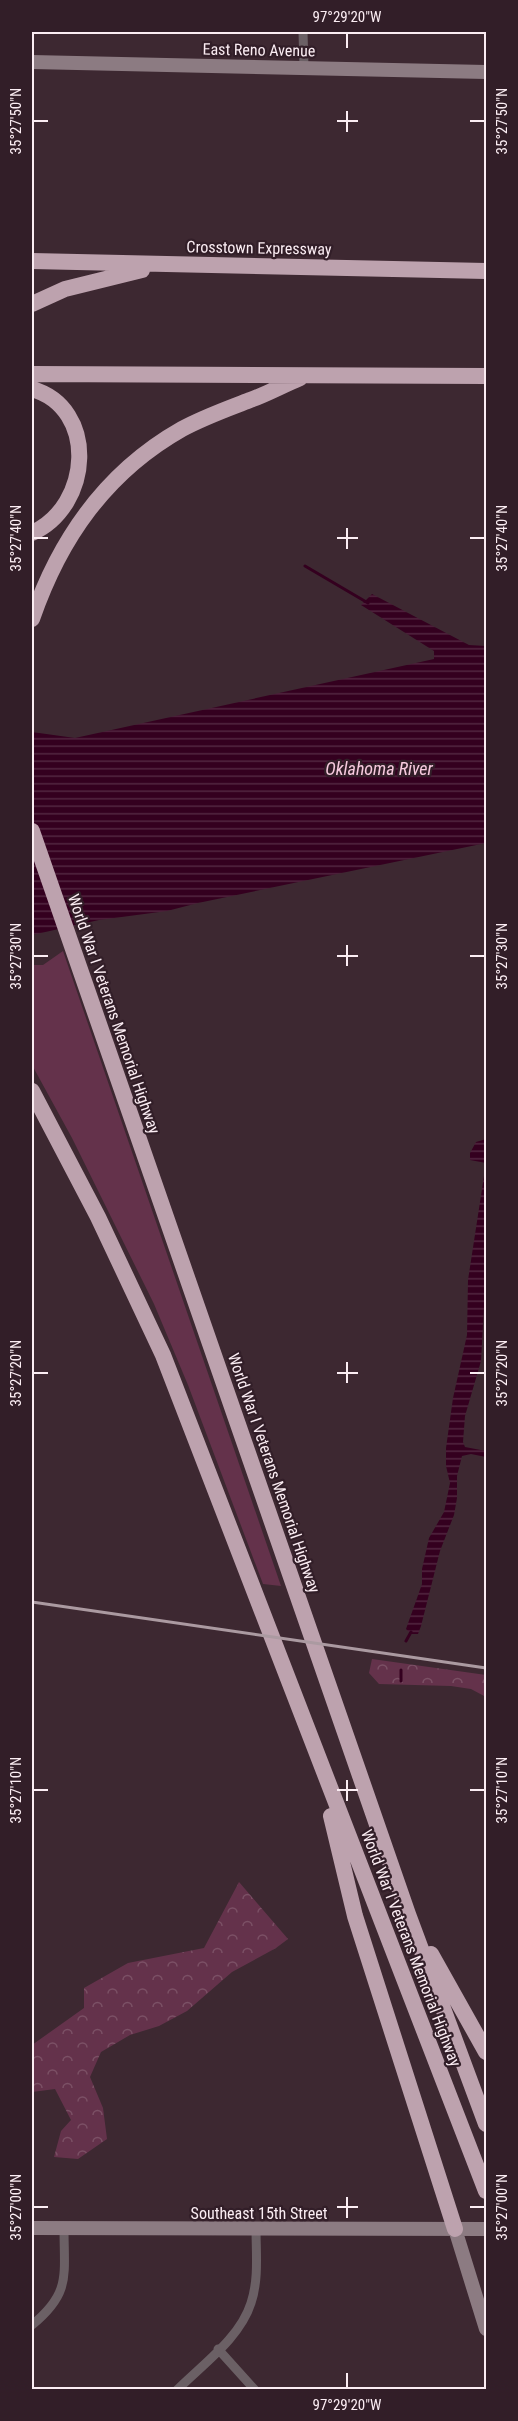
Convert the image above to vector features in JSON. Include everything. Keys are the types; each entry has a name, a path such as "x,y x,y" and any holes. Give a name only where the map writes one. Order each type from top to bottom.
{"highway":[{"path":"32,254 78,263"},
{"name":"Crosstown Expressway","path":"32,261 486,271"},
{"path":"32,304 65,289 92,281 169,264"},
{"path":"32,374 486,376"},
{"path":"32,619 64,543 100,496 125,471 183,429 305,375"},
{"path":"32,533 45,525 64,507 75,487 79,466 77,440 70,422 58,405 35,389"},
{"name":"World War I Veterans Memorial Highway","path":"32,831 408,1914 486,2124"},
{"name":"World War I Veterans Memorial Highway","path":"32,1091 98,1216 140,1303 193,1430 486,2191"},
{"path":"314,1748 355,1916 456,2229"},
{"path":"408,1914 486,2052"}],"main road":[{"name":"East Reno Avenue","path":"32,62 486,72"},
{"name":"Southeast 15th Street","path":"32,2228 482,2229"},
{"path":"456,2229 486,2329"}],"street":[{"path":"303,32 304,67"},
{"path":"32,2325 52,2307 59,2295 63,2280 64,2228"},
{"path":"177,2390 240,2325 252,2302 256,2271 256,2229"},
{"path":"218,2349 255,2390"}],"green space":[{"path":"63,951 281,1586 263,1584 188,1385 154,1304 72,1138 32,1065 32,965 43,965"},
{"path":"372,1659 486,1675 486,1697 471,1689 451,1686 379,1684 369,1673"},
{"path":"239,1882 288,1939 232,1972 187,2011 159,2026 130,2035 101,2052 90,2077 103,2108 107,2139 78,2159 54,2157 61,2131 71,2120 55,2089 32,2092 32,2045 84,2008 84,1988 128,1963 204,1948"}],"water":[{"name":"Oklahoma River","path":"372,594 469,645 486,646 486,843 167,911 99,920 32,935 32,732 75,738 434,659 434,651 361,605"},
{"path":"486,1139 486,1163 470,1160 470,1153 476,1142"},
{"path":"486,1163 486,1270 481,1361 465,1416 463,1442 465,1447 486,1451 486,1457 471,1454 462,1456 457,1476 454,1515 440,1551 421,1626 418,1634 411,1634 406,1629 422,1584 422,1569 429,1538 444,1512 450,1483 446,1466 446,1448 453,1398 467,1335 468,1280"}],"waterway":[{"path":"305,566 368,603"},
{"path":"406,1641 411,1632"},
{"path":"401,1670 401,1681"}],"railway":[{"path":"32,1602 486,1668"}]}
